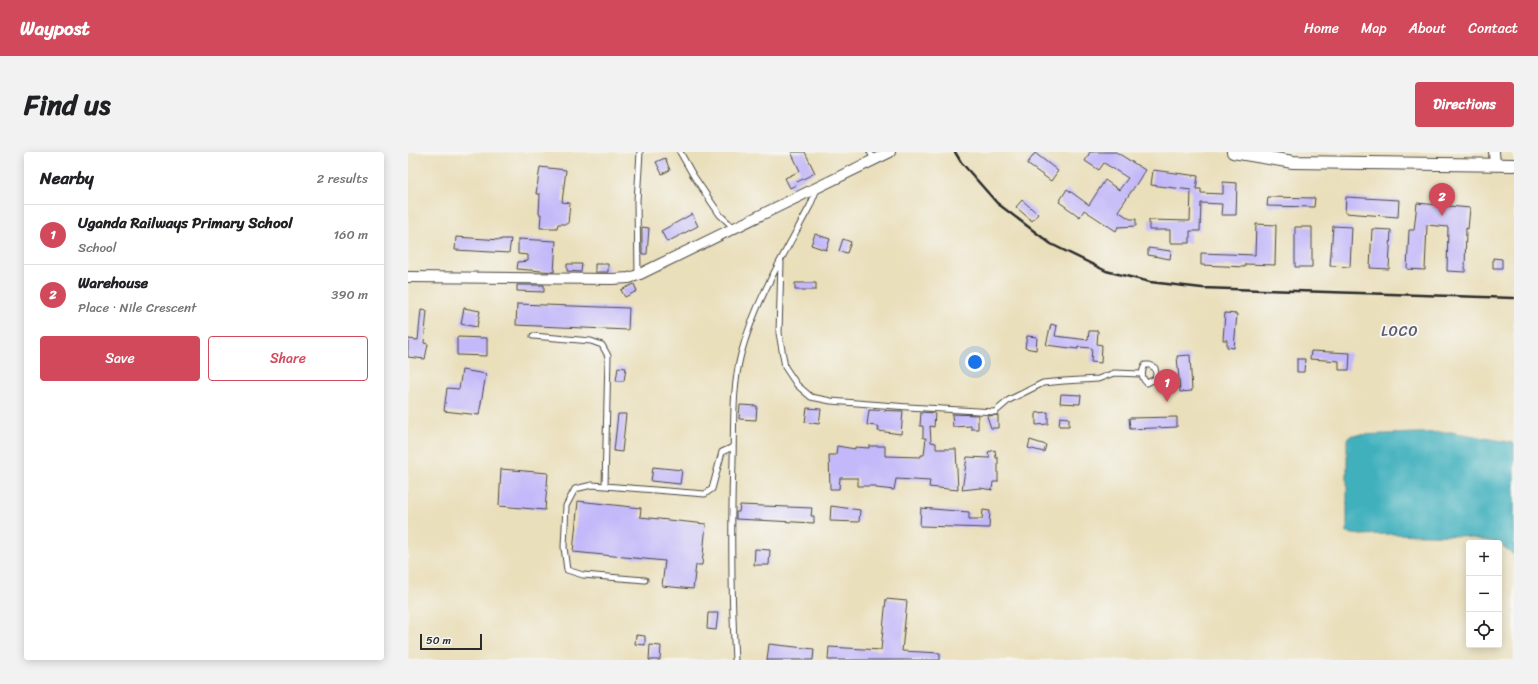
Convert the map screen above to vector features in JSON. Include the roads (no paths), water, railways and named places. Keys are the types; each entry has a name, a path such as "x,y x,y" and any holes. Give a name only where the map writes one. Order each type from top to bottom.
{"street":[{"path":"1233,152 1264,155 1293,162 1514,165"},
{"path":"1494,152 1495,165"},
{"path":"408,277 629,278 817,188 872,156 888,153"}],"lane":[{"path":"638,275 637,201 640,152"},
{"path":"680,152 720,216 734,228"},
{"path":"735,660 732,575 735,388 742,354 756,311 810,206 817,188"},
{"path":"781,261 779,333 785,367 797,385 811,397 831,401 995,412 1008,400 1042,383 1064,380 1098,379 1114,373 1142,374"},
{"path":"533,336 591,341 602,345 608,356 605,486"},
{"path":"646,580 583,575 567,570 564,547 566,506 575,489 592,485 705,494 712,489 722,452 733,447"}],"water":[{"path":"1451,432 1514,443 1514,555 1502,545 1502,540 1482,540 1460,536 1390,534 1361,535 1347,533 1347,439 1352,435"}],"railway":[{"path":"955,152 961,162 997,203 1051,244 1106,271 1150,282 1202,288 1514,298"}],"place":[{"name":"Warehouse","path":"1442,216"},
{"name":"Uganda Railways Primary School","path":"1167,402"}],"district":[{"name":"LOCO","path":"1400,331"}]}
